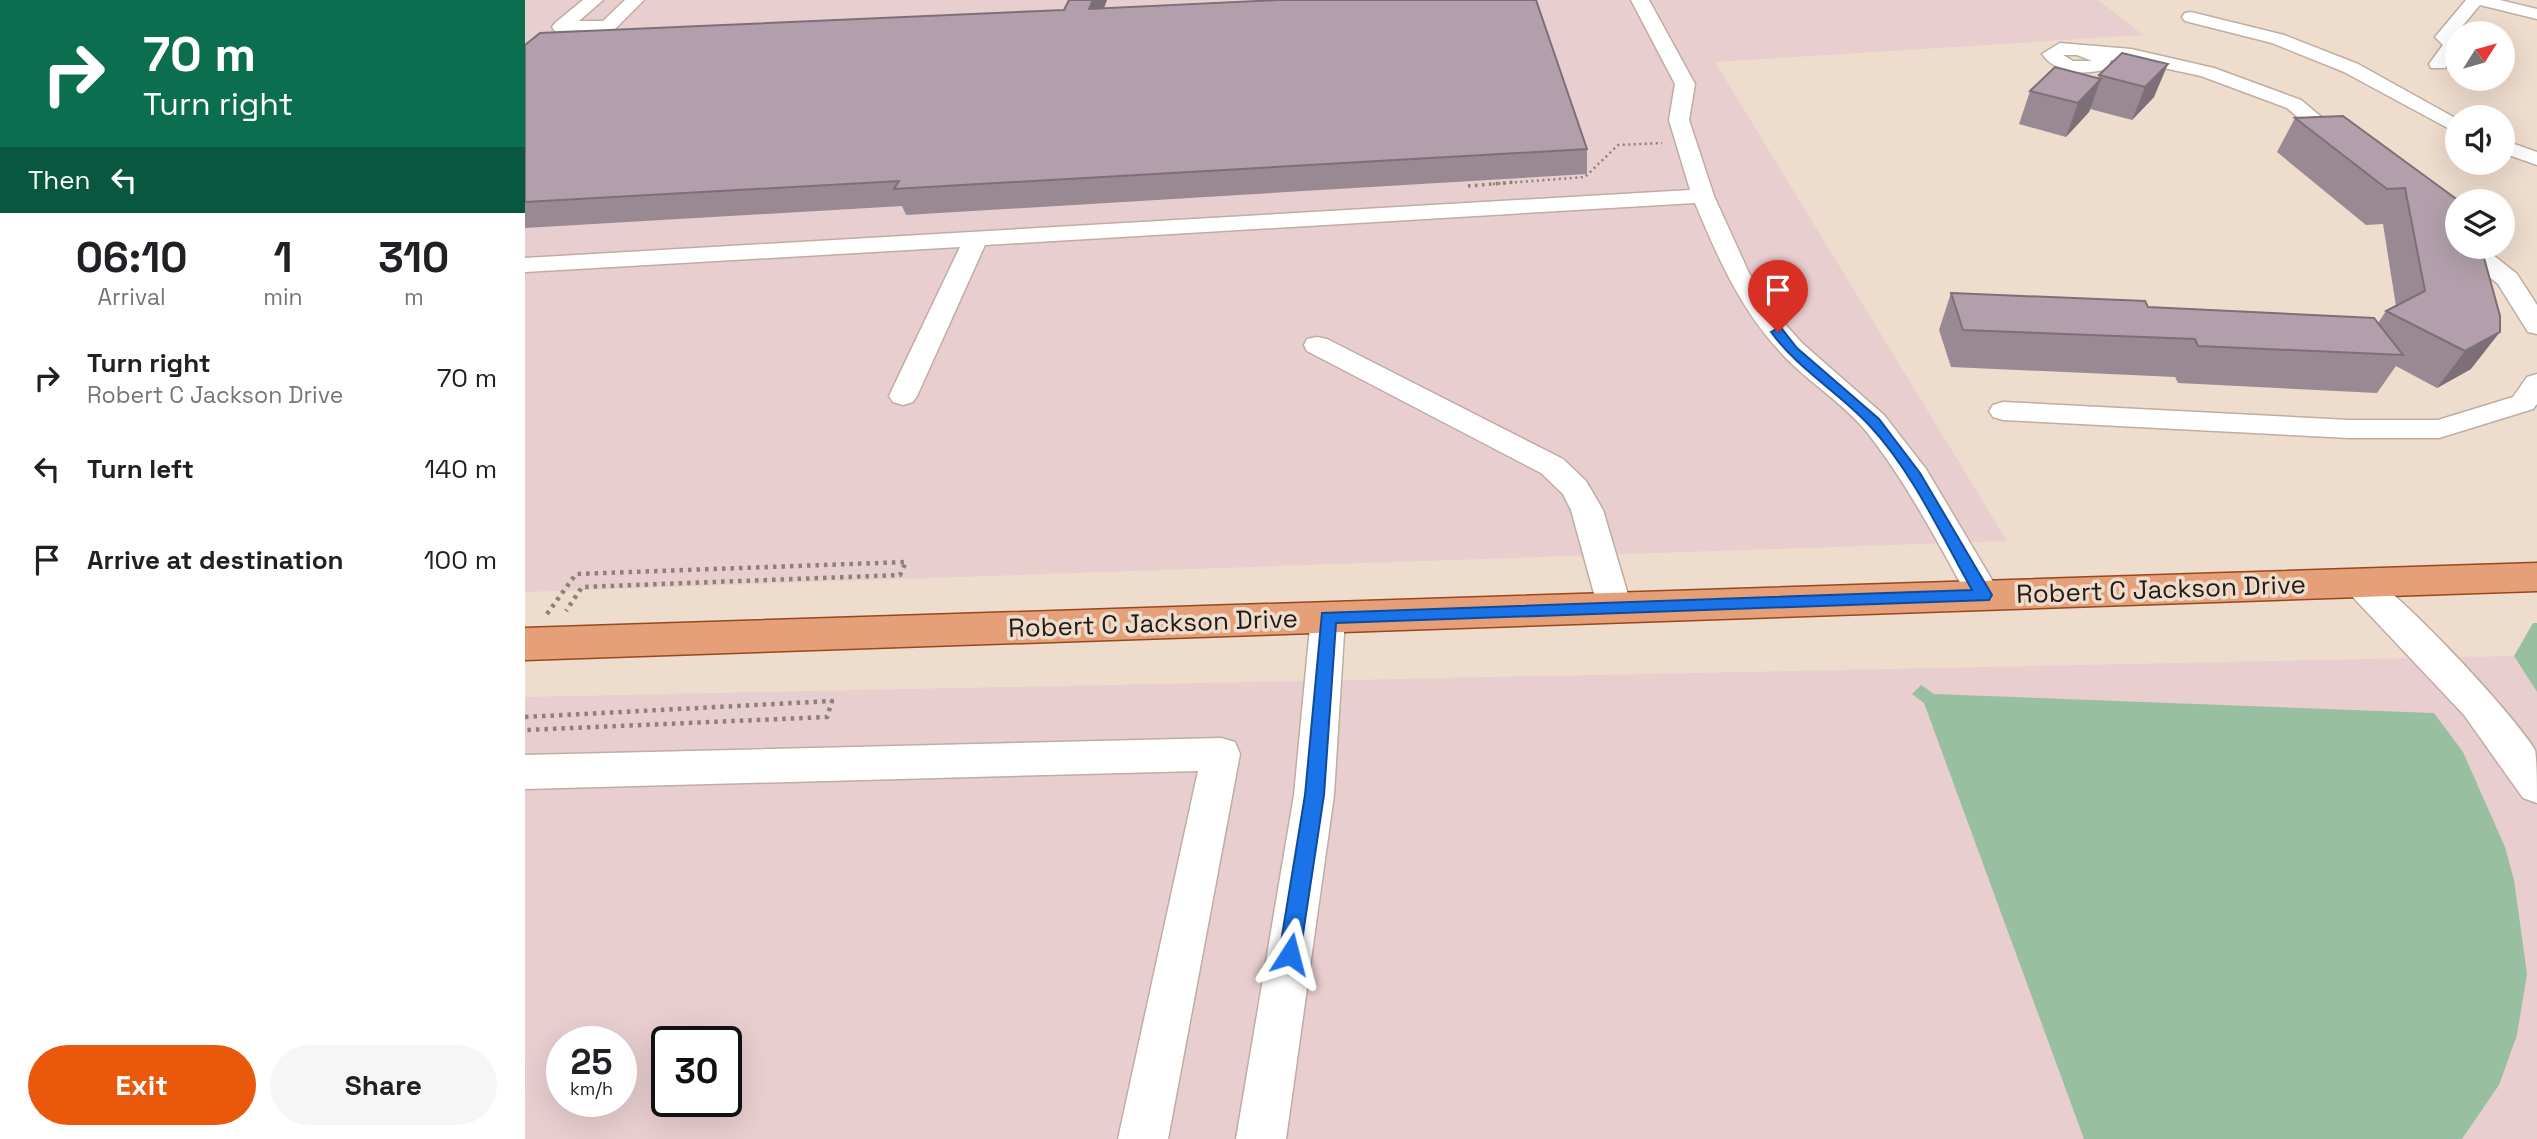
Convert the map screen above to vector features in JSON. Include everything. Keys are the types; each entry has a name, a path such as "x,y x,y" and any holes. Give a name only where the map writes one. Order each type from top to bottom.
{"main road":[{"name":"Robert C Jackson Drive","path":"532,634 1328,617 2537,577"}],"street":[{"path":"543,41 594,0"},
{"path":"561,27 608,26 635,0"},
{"path":"1640,0 1685,84 1679,120 1703,197 1737,273 1762,314 1793,350 1874,422 1915,476 1984,595"},
{"path":"2438,64 2454,44 2444,37 2477,0 2537,13"},
{"path":"2191,17 2278,39 2351,68 2445,121"},
{"path":"2094,53 2131,55 2164,62 2207,72 2252,87 2294,104 2364,161"},
{"path":"2515,151 2537,159"},
{"path":"525,265 1703,197"},
{"path":"903,396 976,239"},
{"path":"2483,259 2508,279 2537,326"},
{"path":"1317,345 1552,466 1575,488 1587,510 1615,608"},
{"path":"2003,411 2349,429 2439,429 2532,399"},
{"path":"2360,583 2441,664 2495,725 2513,746 2537,786"},
{"path":"1261,1139 1314,795 1328,617"},
{"path":"525,772 1221,754 1143,1139"}],"path":[{"path":"1473,184 1585,177 1618,145 1669,142"},
{"path":"532,634 576,574 907,562 900,575 582,587 566,611"},
{"path":"525,717 832,701 827,717 525,730"}],"shaded area":[{"path":"525,0 2098,0 2143,35 1715,62 2007,541 525,592"},
{"path":"2514,656 2537,692 2537,1139 525,1139 525,697"}],"green space":[{"path":"2533,623 2537,623 2537,692 2514,656"},
{"path":"1921,685 1934,694 2434,713 2463,752 2505,847 2514,880 2527,974 2517,1035 2499,1085 2462,1139 2084,1139 1924,703 1912,694"}],"building":[{"path":"1069,0 1093,0 1089,9 1279,0 1536,0 1587,149 894,189 899,181 525,202 525,45 540,33 1064,10"},
{"path":"2122,53 2168,64 2145,87 2099,75"},
{"path":"2055,67 2101,79 2078,103 2030,91"},
{"path":"2343,116 2445,191 2445,259 2484,259 2500,316 2500,332 2465,351 2386,311 2425,291 2405,188 2387,189 2295,118"},
{"path":"1951,293 2145,301 2148,307 2374,318 2403,355 2198,346 2195,339 1963,330"}],"route":[{"path":"1290,954 1314,795 1328,617 1984,595 1915,476 1874,422 1793,350 1778,332"}]}
